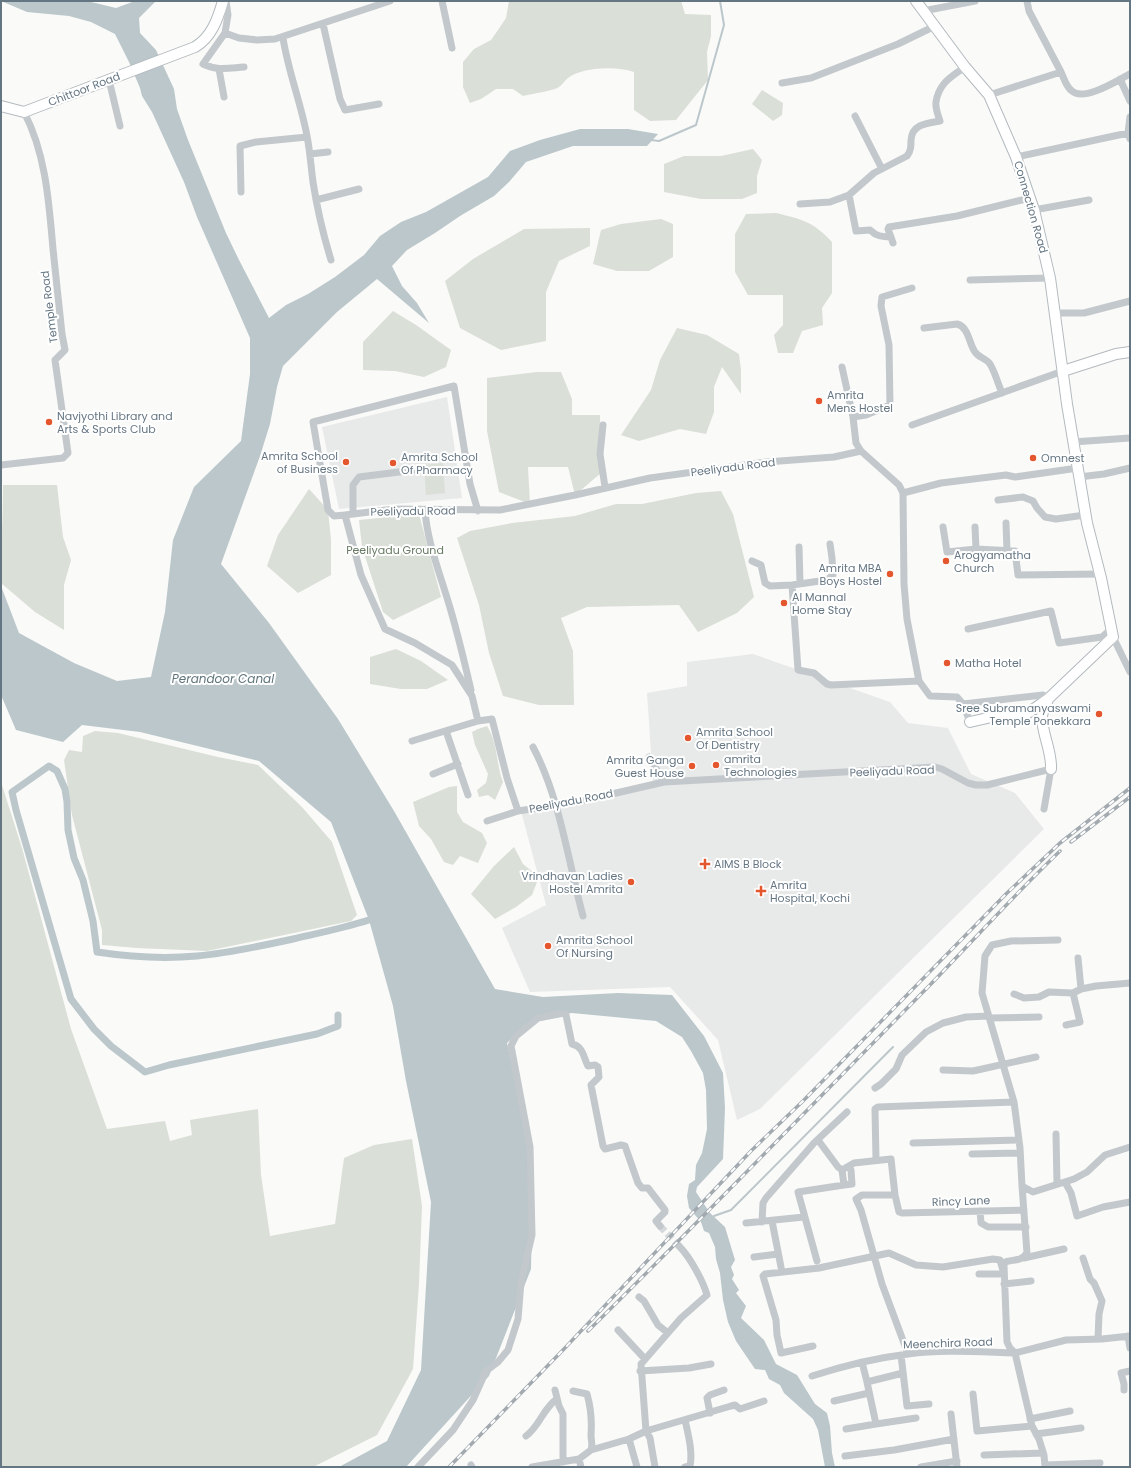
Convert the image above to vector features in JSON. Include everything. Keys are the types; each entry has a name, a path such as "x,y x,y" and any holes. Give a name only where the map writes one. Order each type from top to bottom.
{"street":[{"path":"224,1 228,15 225,33 203,64 219,70 244,67"},
{"name":"Chittoor Road","path":"24,112 200,44 215,24 224,1"},
{"path":"225,33 239,38 257,40 283,38 390,1"},
{"path":"442,1 452,48"},
{"name":"Connection Road","path":"916,1 965,67 989,95 1016,157 1034,210 1050,278 1056,313 1073,442 1085,515 1100,574 1112,633"},
{"path":"923,11 974,1"},
{"path":"1027,1 1029,12 1072,92 1079,95 1090,93 1130,74"},
{"path":"324,24 340,99 345,110 379,104"},
{"path":"782,83 811,78 898,44 935,26"},
{"path":"283,38 308,137 316,200 323,233 331,260"},
{"path":"800,204 830,202 849,195 874,173 904,158 911,152 911,136 914,129 923,124 940,120 935,103 940,90 948,78 965,67"},
{"path":"219,70 224,97"},
{"path":"989,95 1061,72"},
{"path":"1120,79 1130,101"},
{"path":"109,80 120,126"},
{"path":"1,106 24,112"},
{"name":"Temple Road","path":"1,465 63,458 68,453 55,360 65,350 49,206 38,147 24,112"},
{"path":"855,116 882,169"},
{"path":"1016,157 1129,136 1130,117"},
{"path":"241,192 240,146 256,142 308,137"},
{"path":"310,154 328,152"},
{"path":"316,200 359,189"},
{"path":"849,195 856,231 870,230 875,234 892,240 888,229 889,227 957,216 1030,198"},
{"path":"1034,210 1089,200"},
{"path":"970,280 1050,278"},
{"path":"853,417 866,415 890,405 889,344 881,306 882,297 912,288"},
{"path":"1056,313 1084,313 1130,301"},
{"path":"924,328 957,324 961,325 975,353 988,361 991,365 1002,393"},
{"path":"912,425 1063,371 1116,354 1130,352"},
{"path":"842,366 853,417 856,443 861,451 899,485 903,493 904,589 907,619 919,681 930,696 957,697 963,704 970,722 996,716 1017,717 1028,713 1048,699 1112,633"},
{"path":"472,696 452,664 415,643 385,629 361,575 345,515 334,516 328,510 313,422 454,386 470,484 478,511"},
{"path":"603,425 600,454 605,487"},
{"path":"1073,442 1130,438"},
{"name":"Peeliyadu Road","path":"345,515 394,509 478,511 500,510 650,478 766,462 834,457 861,451"},
{"path":"903,493 941,483 1006,475 1015,477 1078,472 1104,474 1130,468"},
{"path":"353,514 353,485 359,477 415,470"},
{"path":"998,500 1022,497 1032,501 1045,517 1056,519 1085,515"},
{"path":"412,741 478,722 448,602 434,558 426,526 425,510"},
{"path":"1006,523 1007,551"},
{"path":"943,527 947,552 976,549 1015,551 1018,575 1100,574"},
{"path":"975,527 976,549"},
{"path":"752,561 761,565 766,584 770,586 792,585 827,580 833,575 830,544"},
{"path":"799,547 800,583"},
{"path":"792,585 798,670 814,673 831,685 919,681"},
{"path":"968,629 1051,611 1058,643 1102,637 1112,633"},
{"path":"1112,633 1130,672"},
{"path":"963,704 1043,695 1048,699"},
{"path":"1044,809 1051,769 1042,715 1048,699"},
{"name":"Peeliyadu Road","path":"478,722 492,720 506,778 518,811 577,802 664,782 935,767 942,769 968,783 976,785 987,784 1051,769"},
{"path":"446,731 468,795"},
{"path":"534,747 540,759 556,805 583,916"},
{"path":"649,757 664,782"},
{"path":"433,774 458,764"},
{"path":"487,821 518,811"},
{"path":"1024,1258 1027,1253 1026,1227 1014,1102 982,993 985,956 992,946 1011,941 1058,940"},
{"path":"1078,958 1081,989"},
{"path":"1014,994 1024,998 1039,997 1049,992 1073,993 1081,989 1096,986 1130,983"},
{"path":"1066,1025 1080,1022 1073,993"},
{"path":"418,1467 453,1430 473,1400 486,1371 498,1362 508,1350 518,1319 521,1282 532,1235 530,1147 510,1046 516,1036 538,1018 564,1013 566,1015 572,1044 576,1045 583,1052 587,1065 598,1067 599,1077 591,1085 603,1146 605,1149 622,1145 626,1146 638,1183 642,1188 648,1188 665,1210 656,1222 660,1226"},
{"path":"875,1088 896,1069 902,1055 926,1032 943,1023 966,1017 1039,1017"},
{"path":"943,1070 973,1071 1036,1057"},
{"path":"876,1160 875,1109 878,1107 1014,1102"},
{"path":"762,1222 763,1203 766,1198 818,1140 847,1112"},
{"path":"1056,1134 1061,1183 1071,1193 1077,1216 1103,1207 1130,1202"},
{"path":"818,1140 838,1167 846,1168 854,1163 891,1159 895,1195 862,1195 856,1198 905,1354 903,1373 907,1406 929,1404"},
{"path":"913,1143 1018,1140"},
{"path":"1022,1186 1033,1192 1074,1179 1087,1172 1105,1155 1130,1147"},
{"path":"972,1154 1020,1153"},
{"path":"817,1261 798,1192 844,1185 846,1168"},
{"name":"Rincy Lane","path":"895,1195 899,1212 902,1213 1024,1210"},
{"path":"980,1211 981,1223 988,1227 1026,1227"},
{"path":"746,1223 804,1217"},
{"path":"772,1221 781,1267"},
{"path":"655,1467 650,1438 646,1431 640,1371 641,1364 681,1318 707,1295 700,1278 685,1252 679,1246"},
{"path":"1064,1249 1017,1261 1005,1262 1004,1284 1007,1342 1015,1353 1031,1422 1043,1453 1045,1466 1100,1463"},
{"path":"813,1346 781,1353 777,1335 776,1320 763,1276 765,1274 819,1268 889,1253 916,1265 943,1266 993,1259 1000,1260 1004,1274"},
{"path":"754,1257 778,1254"},
{"path":"1083,1258 1090,1279 1094,1283 1102,1301 1099,1314 1098,1339"},
{"path":"979,1274 1004,1274"},
{"path":"1004,1284 1031,1281"},
{"path":"639,1297 644,1301 658,1325 668,1333"},
{"path":"618,1330 645,1359"},
{"path":"1129,1336 1130,1348"},
{"name":"Meenchira Road","path":"812,1376 862,1362 905,1354 944,1352 1015,1353 1066,1340 1129,1336"},
{"path":"862,1362 876,1424"},
{"path":"640,1371 689,1368 711,1364"},
{"path":"1124,1390 1121,1373 1130,1371"},
{"path":"867,1382 903,1373"},
{"path":"555,1390 559,1406 563,1414 563,1462"},
{"path":"710,1413 707,1398 710,1395 724,1390"},
{"path":"573,1391 587,1394 589,1399 592,1420 591,1437 593,1444 591,1450"},
{"path":"834,1401 869,1393"},
{"path":"973,1394 977,1431 1031,1422 1070,1411"},
{"path":"526,1436 533,1431 543,1414 557,1399"},
{"path":"532,1467 579,1459 591,1450 629,1439 646,1431 735,1405 740,1409 764,1401"},
{"path":"921,1467 957,1464 951,1414"},
{"path":"846,1429 916,1418"},
{"path":"685,1420 691,1455 688,1467"},
{"path":"1036,1434 1081,1428"},
{"path":"845,1456 894,1450 954,1438"},
{"path":"629,1439 637,1467"},
{"path":"984,1455 1043,1453"},
{"path":"579,1459 581,1467"}],"shaded area":[{"name":"Amrita School Of Pharmacy","path":"447,397 462,498 339,509 322,427"},
{"name":"Amrita Hospital, Kochi","path":"753,654 890,702 908,723 948,728 971,774 1015,793 1044,829 760,1109 737,1120 718,1040 670,987 530,992 502,928 546,905 521,811 653,782 647,693 687,686 687,662"}],"green space":[{"path":"509,1 681,1 685,14 711,15 711,36 707,52 708,80 676,120 650,121 634,110 634,72 609,68 574,74 556,88 523,96 513,89 496,89 481,99 470,103 463,87 463,62 474,49 491,40 506,18"},
{"path":"762,90 783,103 782,115 773,121 752,104"},
{"path":"753,149 762,160 757,176 757,193 742,199 701,199 664,192 664,164 684,156 721,156"},
{"path":"776,213 807,222 819,230 832,242 832,293 822,308 823,325 802,331 793,353 778,353 774,335 783,325 783,295 748,295 735,272 735,234 746,214"},
{"path":"661,219 673,224 673,257 649,271 617,271 593,264 601,230 621,224"},
{"path":"590,228 590,246 559,261 546,292 546,341 501,350 460,328 445,281 473,259 524,229"},
{"path":"393,311 416,325 451,350 446,367 424,377 395,371 363,370 363,342"},
{"path":"677,328 707,335 739,354 741,394 722,367 714,387 714,412 706,434 680,429 639,441 621,435 651,390 660,360"},
{"path":"537,372 561,372 572,399 572,415 600,415 601,473 575,495 568,467 528,467 530,504 499,492 487,431 487,378"},
{"path":"443,463 445,493 426,495 424,465"},
{"path":"3,485 57,485 63,537 71,560 64,585 64,630 35,612 1,583"},
{"path":"309,489 328,510 331,540 331,575 298,593 267,566 278,535"},
{"path":"721,491 733,514 754,597 737,613 698,632 679,605 587,607 561,618 573,651 574,705 539,705 503,696 489,653 479,605 457,538 470,531 512,523 575,516 616,504 642,504 696,493"},
{"name":"Peeliyadu Ground","path":"419,514 441,597 393,620 383,612 362,547 359,520"},
{"path":"396,649 421,661 448,680 427,689 401,689 370,684 370,657"},
{"path":"487,726 495,746 503,782 495,800 488,795 479,797 477,790 486,783 488,774 475,745 472,732"},
{"path":"95,731 118,733 258,765 302,807 332,842 357,915 351,921 207,951 102,945 102,930 72,815 64,760 69,750 82,752 83,736"},
{"path":"1,782 22,848 71,1029 107,1129 165,1121 170,1141 192,1135 190,1120 258,1109 261,1175 270,1236 335,1224 344,1158 374,1145 412,1139 422,1206 419,1284 413,1369 377,1435 313,1467 1,1467"},
{"path":"457,786 457,812 463,822 482,833 487,843 478,863 460,856 453,865 444,862 431,839 419,826 413,802 449,787"},
{"path":"514,847 523,864 539,877 532,895 516,907 495,919 471,894 494,866"}],"water":[{"name":"Perandoor Canal","path":"1,1 87,1 116,8 135,1 156,1 139,18 140,33 156,50 174,89 177,109 188,140 226,233 269,318 286,305 308,294 335,277 364,255 380,236 401,222 426,212 488,177 510,151 540,140 580,129 628,129 658,134 647,146 573,146 526,162 509,182 494,196 407,250 392,266 402,286 417,303 429,323 377,279 337,312 283,366 277,387 270,424 260,456 221,564 269,623 338,719 394,811 495,989 543,997 618,993 672,995 704,1036 723,1073 725,1108 723,1159 697,1187 696,1192 710,1213 725,1227 735,1260 731,1267 734,1275 732,1279 739,1290 736,1293 746,1306 741,1318 764,1340 776,1364 797,1375 815,1404 827,1413 835,1467 825,1467 818,1430 813,1419 784,1393 780,1385 769,1379 765,1370 755,1369 736,1341 728,1322 715,1247 709,1233 704,1231 701,1222 689,1208 687,1196 689,1184 695,1180 696,1165 702,1153 707,1129 706,1090 703,1073 691,1051 682,1037 656,1021 572,1013 535,1018 507,1043 533,1165 531,1269 489,1376 406,1467 339,1467 387,1441 421,1370 431,1202 406,1081 393,1006 369,920 331,822 259,761 140,732 82,725 63,742 16,730 1,695 1,586 19,633 74,663 117,681 151,677 165,612 173,540 194,487 241,441 250,374 250,338 197,217 184,182 152,112 142,96 129,62 115,34 91,22 69,16 27,12"}],"waterway":[{"path":"651,140 659,141 696,125 724,25 720,1"},
{"path":"338,1015 338,1026 317,1034 169,1065 145,1072 111,1046 94,1029 71,999 12,792 49,766 57,771 65,789 68,830 74,858 83,880 93,921 97,952 160,957 209,955 281,942 369,920"},
{"path":"714,1216 731,1210 893,1047"}],"tunnel":[{"path":"660,1226 679,1246"}],"railway":[{"path":"449,1467 563,1350 751,1151 803,1101 1007,893 1060,843 1130,788"},
{"path":"1071,842 1130,797"},
{"path":"588,1331 758,1161 1060,851"}],"place":[{"name":"Amrita Mens Hostel","path":"819,401"},
{"name":"Navjyothi Library and Arts & Sports Club","path":"49,422"},
{"name":"Omnest","path":"1033,458"},
{"name":"Amrita School of Business","path":"346,462"},
{"name":"Amrita School Of Pharmacy","path":"393,463"},
{"name":"Arogyamatha Church","path":"946,561"},
{"name":"Amrita MBA Boys Hostel","path":"890,574"},
{"name":"Al Mannal Home Stay","path":"784,603"},
{"name":"Matha Hotel","path":"947,663"},
{"name":"Sree Subramanyaswami Temple Ponekkara","path":"1099,714"},
{"name":"Amrita School Of Dentistry","path":"688,738"},
{"name":"amrita Technologies","path":"716,765"},
{"name":"Amrita Ganga Guest House","path":"692,766"},
{"name":"AIMS B Block","path":"705,864"},
{"name":"Vrindhavan Ladies Hostel Amrita","path":"631,882"},
{"name":"Amrita Hospital, Kochi","path":"761,891"},
{"name":"Amrita School Of Nursing","path":"548,946"}]}
